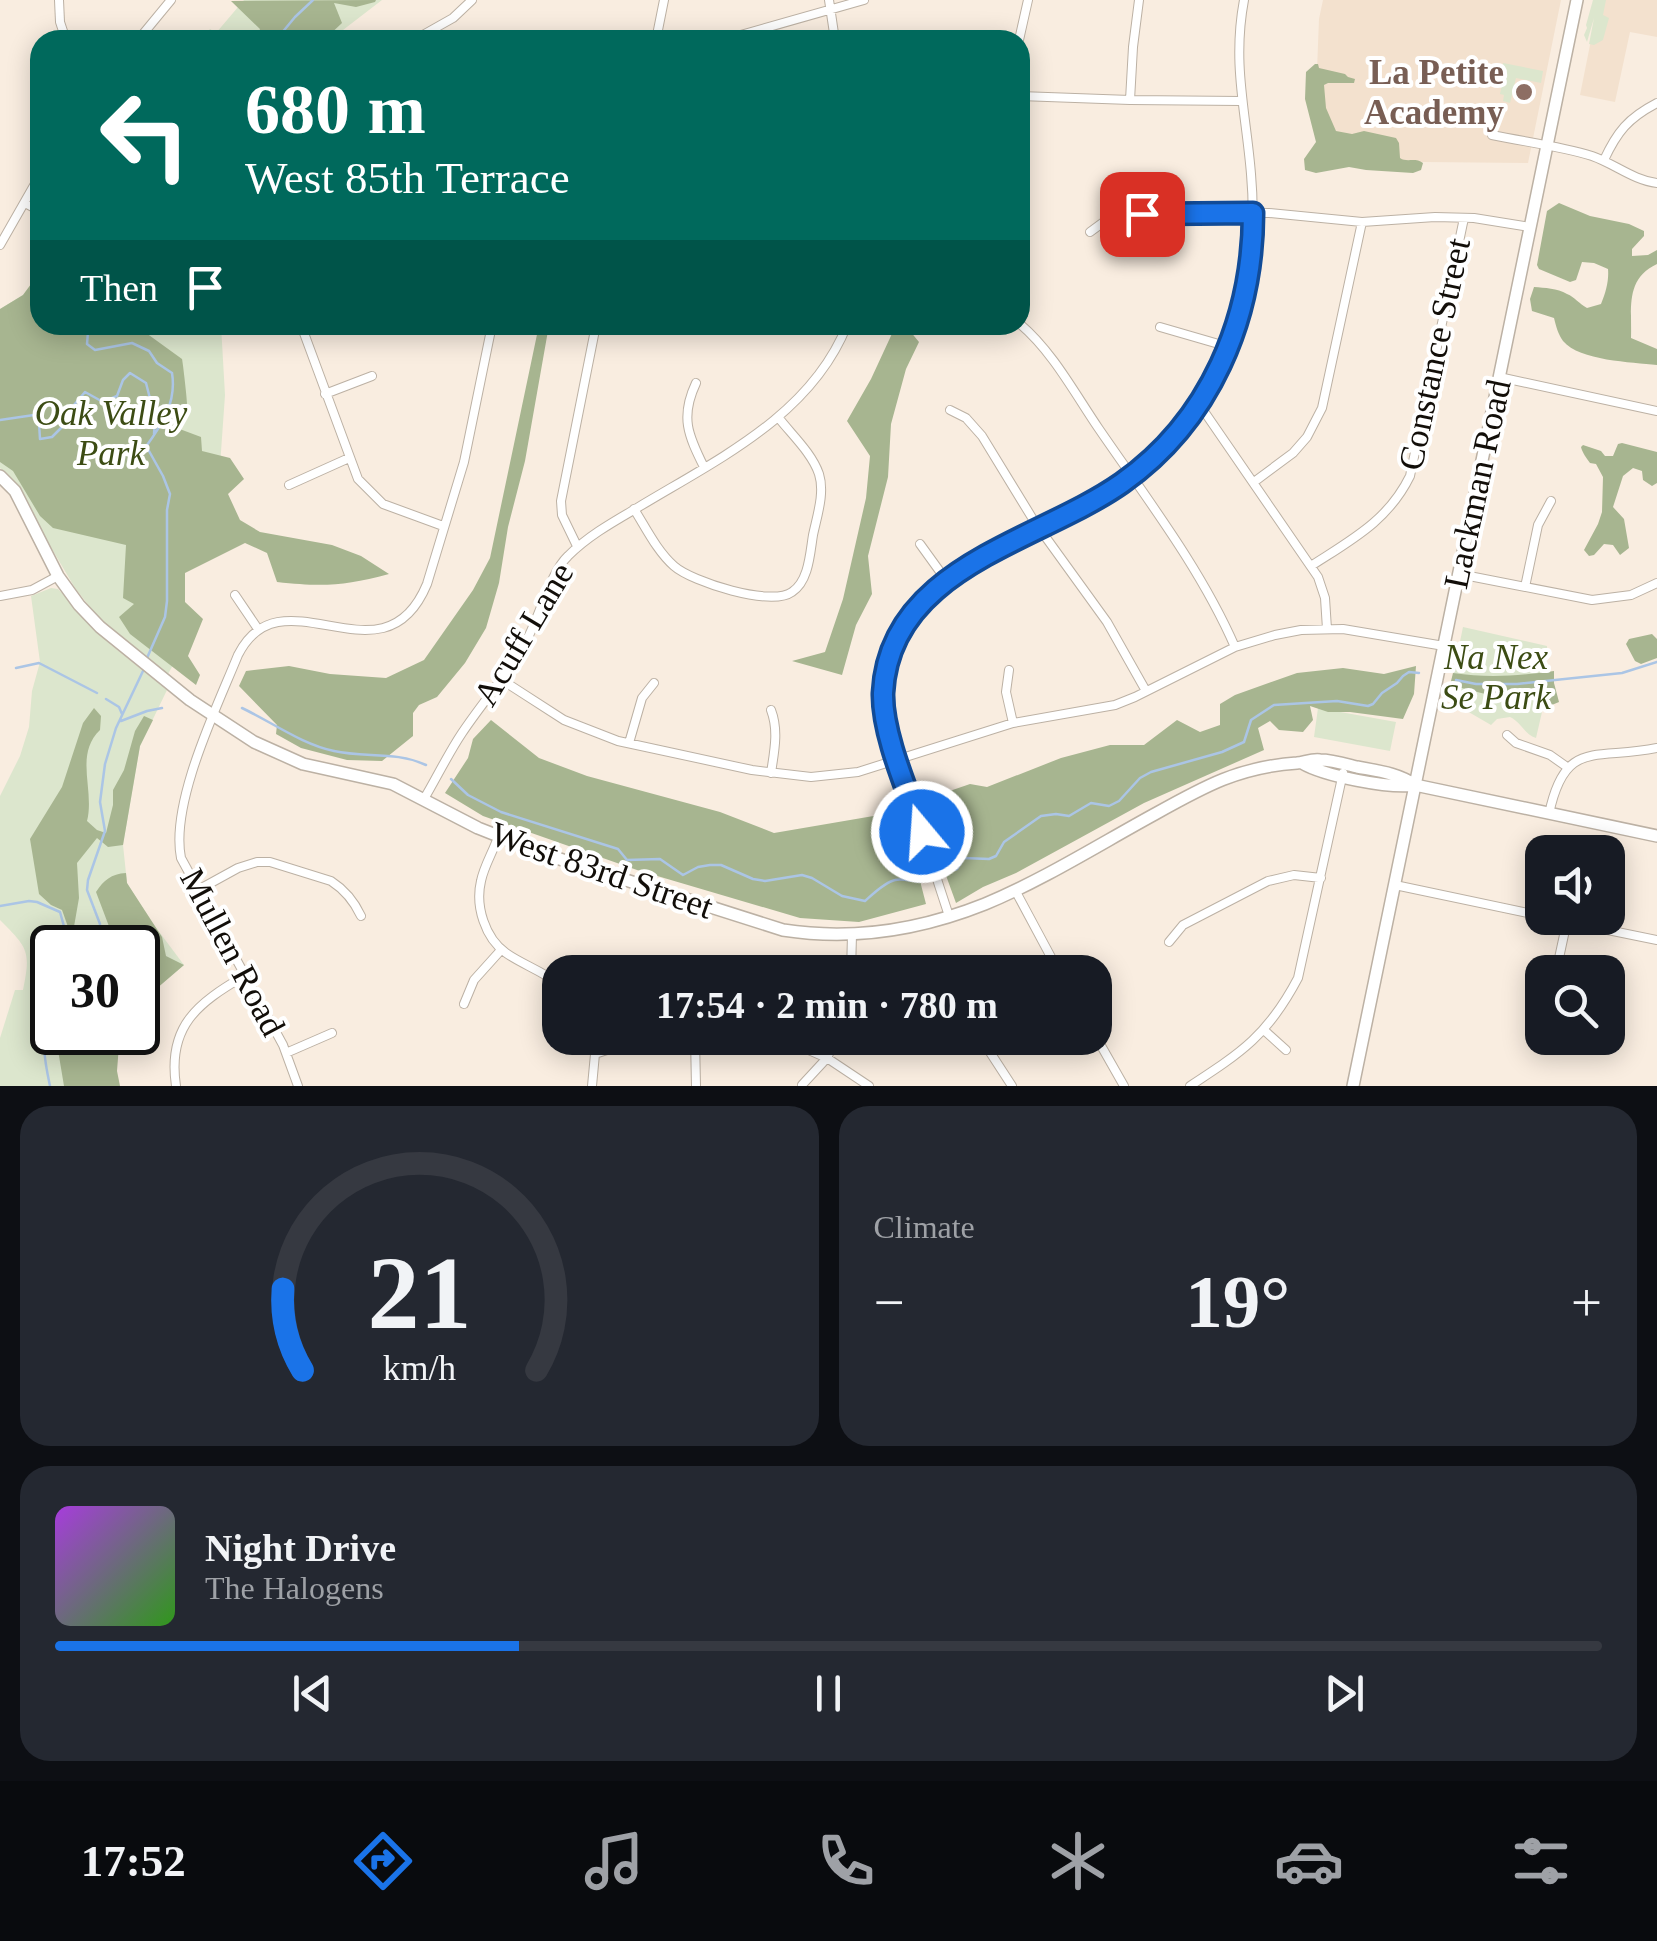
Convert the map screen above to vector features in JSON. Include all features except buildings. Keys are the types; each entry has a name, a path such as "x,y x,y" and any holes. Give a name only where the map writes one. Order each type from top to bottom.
{"street":[{"path":"59,0 63,30"},
{"path":"147,30 170,0"},
{"path":"432,30 453,18 472,0"},
{"path":"660,30 664,0"},
{"path":"754,30 830,5 864,0"},
{"path":"1021,30 1028,0"},
{"path":"1130,100 1140,0"},
{"path":"949,916 886,723 883,692 891,652 911,614 946,580 1084,507 1163,449 1200,404 1219,371 1246,290 1250,260 1251,170 1238,61 1244,0"},
{"name":"Lackman Road","path":"1352,1086 1577,0"},
{"path":"830,5 834,30"},
{"path":"1030,96 1241,101"},
{"path":"1604,160 1622,128 1657,104"},
{"path":"1492,135 1604,160 1657,184"},
{"path":"0,244 30,193"},
{"path":"25,203 30,206"},
{"path":"1090,232 1117,217 1180,212 1253,213 1362,222 1464,218 1530,227"},
{"name":"Constance Street","path":"1311,566 1387,512 1410,476 1464,218"},
{"path":"1254,482 1307,437 1322,408 1362,222"},
{"path":"1160,327 1229,347"},
{"path":"1030,334 1043,347 1201,582 1235,647"},
{"path":"305,335 358,479 382,504 443,526"},
{"path":"234,595 258,629 276,621 299,620 368,631 408,614 424,591 464,462 490,335"},
{"path":"578,546 562,515 560,500 594,335"},
{"name":"Acuff Lane","path":"424,799 462,734 532,631 562,561 578,546 748,440 778,417 804,392 842,335"},
{"path":"326,394 372,376"},
{"path":"1500,377 1657,410"},
{"path":"696,383 688,400 686,419 690,440 704,467"},
{"path":"1200,404 1311,566 1325,598 1327,629"},
{"path":"950,410 966,418 982,436 1040,529 1107,622 1146,692"},
{"path":"634,509 661,552 686,575 756,595 793,596 807,567 821,483 811,459 778,417"},
{"path":"289,485 349,458"},
{"name":"West 83rd Street","path":"0,476 15,491 58,576 100,627 213,716 254,742 303,764 393,784 498,837 761,924 811,934 852,935 916,926 986,904 1015,890 1213,782 1250,770 1315,759 1344,770 1402,777 1415,786 1657,836"},
{"path":"1526,588 1538,525 1552,500"},
{"path":"920,544 946,580"},
{"path":"1459,574 1601,600 1636,594 1657,582"},
{"path":"0,596 32,590 58,576"},
{"name":"Mullen Road","path":"258,629 238,654 190,778 179,834 181,858 286,1053 298,1086"},
{"path":"502,680 564,720 629,743 770,773 831,776 898,761 1014,723 1116,704 1235,647 1275,635 1361,630 1444,646"},
{"path":"1009,670 1006,692 1014,723"},
{"path":"629,743 642,698 654,684"},
{"path":"770,710 776,739 770,773"},
{"path":"1507,734 1567,767"},
{"path":"1549,814 1556,786 1567,767 1594,754 1657,748"},
{"path":"1190,1086 1265,1031 1298,978 1344,770"},
{"path":"498,837 481,881 479,898 485,924 502,950 542,972"},
{"path":"198,890 246,864 270,862 340,886 360,916"},
{"path":"1169,942 1183,925 1268,881 1294,875 1321,878"},
{"path":"1395,885 1525,913"},
{"path":"1015,890 1050,955"},
{"path":"1625,933 1657,940"},
{"path":"851,955 852,935"},
{"path":"464,1004 474,980 502,950"},
{"path":"176,1086 176,1050 189,1018 212,994 244,976"},
{"path":"1265,1031 1286,1050"},
{"name":"Mullen Road","path":"286,1053 332,1033"},
{"path":"592,1086 595,1055"},
{"path":"695,1055 696,1086"},
{"path":"820,1055 868,1086"},
{"path":"802,1085 828,1055"},
{"path":"992,1055 1012,1086"},
{"path":"1106,1055 1124,1086"}],"shaded area":[{"path":"1323,0 1561,0 1528,163 1321,161 1317,70"},
{"path":"1599,0 1657,0 1657,37 1630,32 1615,102 1580,95"}],"green space":[{"path":"244,0 382,0 343,30 219,30"},
{"path":"376,0 356,7 334,3 342,23 335,30 260,30 231,1"},
{"path":"1593,0 1606,0 1603,15 1609,18 1603,40 1594,45 1589,44 1594,18 1587,42 1584,35"},
{"path":"1503,63 1543,71 1541,83 1516,78 1510,103 1503,101 1499,83"},
{"path":"1315,64 1355,79 1354,83 1324,85 1326,108 1336,131 1364,131 1396,138 1400,158 1420,161 1421,170 1305,170 1304,159 1316,142 1305,99 1306,72"},
{"path":"1559,203 1644,231 1632,249 1632,256 1657,250 1657,264 1640,278 1632,295 1631,338 1657,349 1657,365 1581,353 1563,341 1554,318 1532,311 1534,287 1563,292 1587,308 1601,304 1606,291 1608,269 1594,263 1582,262 1576,280 1570,282 1539,269 1547,211"},
{"name":"Oak Valley Park","path":"30,286 30,335 222,335 225,395 219,480 182,572 182,608 198,620 168,674 97,616 75,588 25,499 0,468 0,309 23,295"},
{"name":"Oak Valley Park","path":"30,286 30,335 149,335 182,359 187,403 177,428 201,437 202,451 230,458 244,479 228,494 240,520 260,532 332,545 361,556 389,574 333,584 277,582 267,553 245,543 185,573 185,602 203,619 188,656 200,675 196,685 130,634 119,617 134,604 123,598 126,545 53,528 40,516 13,471 0,462 0,309 23,295"},
{"path":"537,335 547,335 525,461 486,628 465,663 437,697 419,705 413,713 413,736 382,761 347,760 301,748 276,734 277,725 239,686 246,671 289,666 386,678 424,660 473,590 490,558"},
{"path":"891,335 913,335 919,342 906,369 891,424 888,477 868,556 872,594 856,625 842,675 792,661 825,652 843,599 866,498 870,456 847,421"},
{"path":"1622,443 1657,452 1657,483 1652,486 1643,480 1642,471 1633,468 1623,476 1613,507 1624,519 1629,548 1620,555 1613,545 1604,544 1589,556 1584,550 1602,512 1603,477 1581,447 1613,456"},
{"path":"58,589 110,644 167,690 140,746 123,845 127,883 154,925 30,925 30,1055 118,1055 114,1086 0,1086 0,1038 15,990 23,990 27,967 22,944 0,920 0,796 29,727 32,691 40,662 31,596"},
{"name":"Na Nex Se Park","path":"1463,627 1547,646 1545,699 1536,738 1510,717 1497,719 1491,725 1448,700"},
{"path":"1652,634 1657,639 1657,658 1641,664 1626,644 1629,639"},
{"path":"1416,666 1414,694 1403,719 1328,712 1310,706 1313,720 1303,732 1279,730 1270,721 1258,728 1264,750 1144,803 956,903 920,804 970,784 987,787 1061,758 1110,745 1144,745 1177,720 1200,732 1220,725 1220,704 1297,673 1343,668 1384,674"},
{"path":"1554,671 1559,702 1547,707 1539,691 1531,695 1493,696 1450,685 1453,673 1503,676"},
{"path":"94,708 101,716 100,730 88,750 87,821 106,833 113,790 124,770 135,731 144,716 153,720 140,746 123,845 108,847 97,838 77,863 79,898 74,925 67,925 62,910 39,894 30,839 62,787 83,723"},
{"path":"1318,708 1396,722 1390,751 1314,737"},
{"path":"491,720 539,758 587,776 720,812 774,833 891,813 880,835 893,855 912,850 926,904 859,922 800,918 637,870 483,816 445,793 468,758 473,739"},
{"path":"126,873 127,883 154,925 108,925 96,892 116,875"},
{"path":"160,933 184,965 160,986"},
{"path":"160,934 166,956 184,965 160,986"},
{"path":"59,1055 118,1055 120,1086 64,1086"}],"waterway":[{"path":"284,30 313,0"},
{"path":"88,335 87,344 95,350 132,343 149,351 157,363 172,373 170,404 145,448 170,494 165,617 147,658"},
{"path":"0,420 34,415 40,439 52,437 69,420 68,412 85,392 103,402 117,396 130,373 146,383 155,418 154,434"},
{"path":"1456,680 1517,684 1622,673 1657,662"},
{"path":"16,668 39,663 97,693"},
{"path":"100,925 87,890 105,831 100,802 105,764 116,728 143,671"},
{"path":"950,871 957,869 964,858 996,856 1004,842 1041,816 1069,816 1091,803 1109,806 1151,772 1244,742 1251,720 1274,705 1337,701 1368,706 1409,672 1419,673"},
{"path":"106,699 119,707 122,714"},
{"path":"121,721 162,708"},
{"path":"242,708 322,748 403,758 426,765"},
{"path":"451,779 468,795 501,812 618,849 627,860 660,859 683,875 710,865 721,865 765,881 802,875 842,896 865,901 891,881 922,881"},
{"path":"0,906 37,902 60,912 64,925"},
{"path":"45,1055 50,1086"}],"place":[{"name":"La Petite Academy","path":"1524,92"}],"route":[{"path":"922,832 888,732 883,692 891,652 911,614 936,588 970,564 1084,507 1146,464 1200,404 1232,339 1246,290 1253,213 1142,214"}]}
